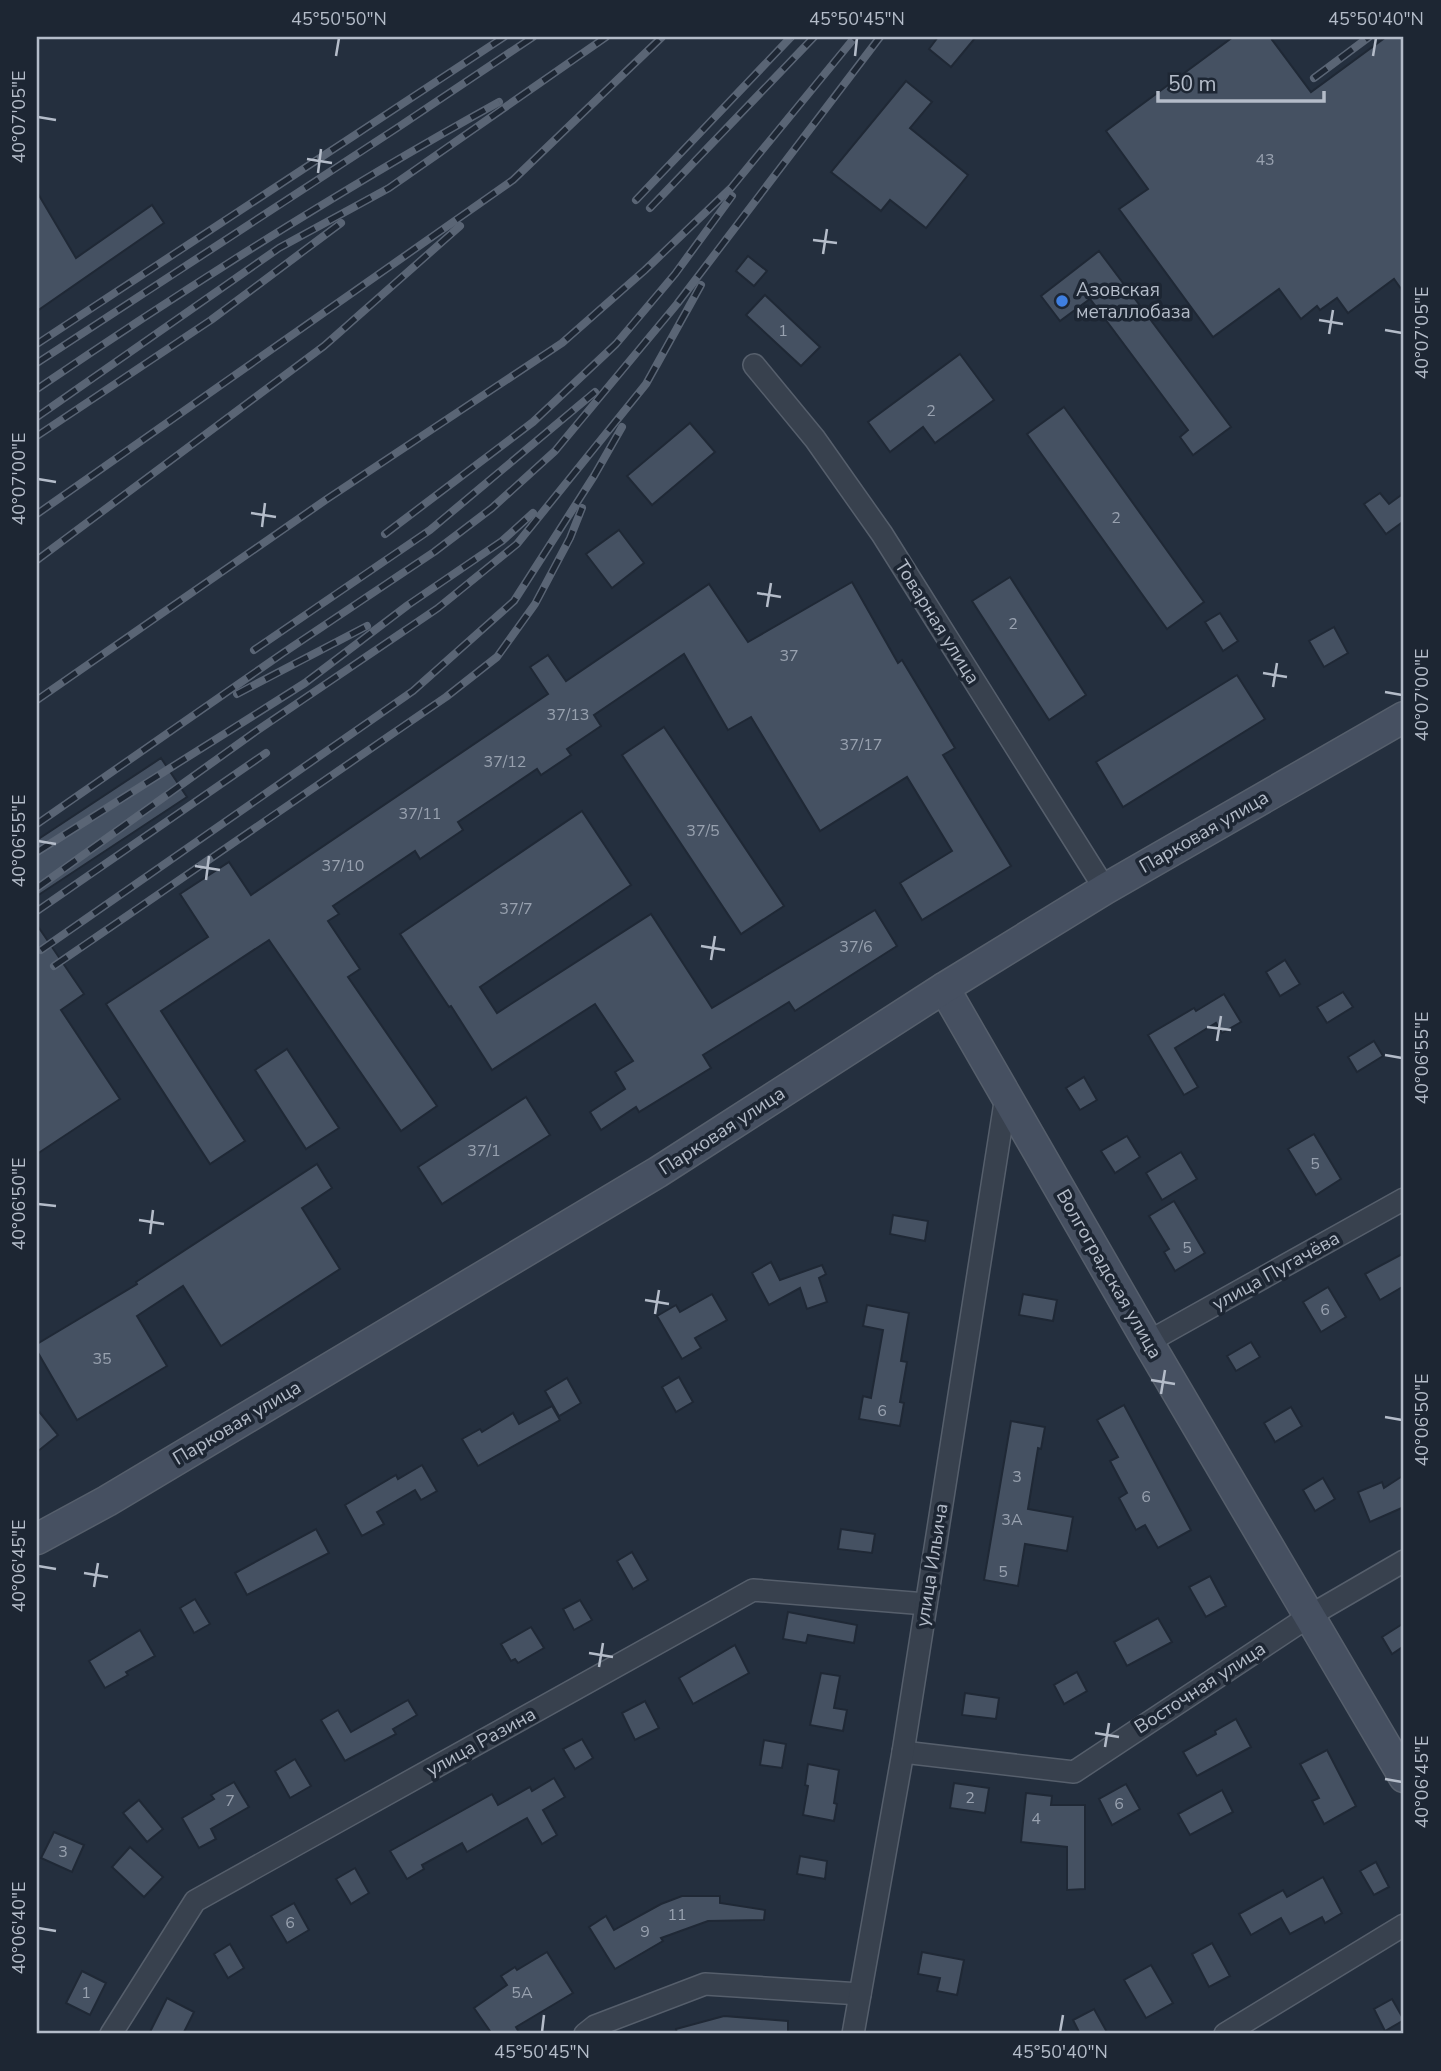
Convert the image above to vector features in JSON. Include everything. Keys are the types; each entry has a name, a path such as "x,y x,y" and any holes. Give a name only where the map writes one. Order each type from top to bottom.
{"main road":[{"name":"Парковая улица","path":"37,1539 107,1501 658,1172 944,988 1105,889 1404,717"},
{"name":"Волгоградская улица","path":"944,988 1404,1777"}],"street":[{"name":"Товарная улица","path":"754,365 815,439 882,534 1105,889"},
{"name":"улица Ильича","path":"853,2034 903,1752 1006,1096"},
{"name":"улица Пугачёва","path":"1148,1342 1404,1199"},
{"name":"Восточная улица","path":"903,1752 1074,1772 1311,1615 1404,1561"},
{"name":"улица Разина","path":"111,2034 195,1902 753,1590 926,1604"},
{"path":"1225,2034 1404,1924"},
{"path":"585,2034 595,2026 705,1984 860,1994"}],"building":[{"path":"938,37 976,37 951,67 929,49"},
{"path":"1233,37 1270,37 1311,92 1386,37 1404,37 1404,293 1394,279 1348,313 1337,298 1320,310 1317,306 1301,319 1279,289 1213,337 1119,209 1148,189 1106,131"},
{"path":"906,81 932,102 910,128 968,175 926,228 890,200 881,211 831,172"},
{"path":"37,192 76,258 152,205 164,223 37,311"},
{"path":"1099,251 1231,427 1193,455 1180,437 1188,430 1090,299 1060,321 1041,296"},
{"path":"748,256 767,271 754,286 736,271"},
{"path":"765,295 820,347 801,366 746,315"},
{"path":"960,354 994,400 935,443 923,427 890,452 868,422"},
{"path":"1064,407 1204,602 1167,629 1027,434"},
{"path":"690,423 715,452 652,505 627,476"},
{"path":"1380,493 1389,504 1404,493 1404,521 1386,534 1364,504"},
{"path":"619,530 644,563 612,588 586,554"},
{"path":"1010,577 1086,695 1049,720 972,601"},
{"path":"852,582 898,663 902,660 955,748 943,755 1011,866 922,920 900,883 952,851 907,777 820,831 751,717 728,730 684,654 594,715 601,726 567,749 571,755 541,775 537,769 458,822 463,830 420,859 415,851 333,906 339,914 328,921 360,969 348,977 437,1106 401,1131 269,940 161,1011 245,1141 210,1164 106,1004 208,937 180,894 229,862 251,895 548,694 530,667 548,655 566,681 709,584 748,642"},
{"path":"1220,613 1238,641 1223,651 1205,622"},
{"path":"1334,627 1348,653 1324,667 1309,641"},
{"path":"1237,675 1265,719 1123,807 1096,762"},
{"path":"664,727 784,906 741,934 622,755"},
{"path":"161,758 187,797 37,896 37,840"},
{"path":"582,811 631,885 480,987 497,1013 651,914 712,1008 875,910 897,946 795,1011 789,1002 703,1055 711,1068 639,1112 636,1107 601,1130 590,1112 625,1089 615,1072 633,1061 595,1004 492,1070 400,934"},
{"path":"37,925 84,994 61,1010 120,1099 37,1154"},
{"path":"1285,960 1300,984 1280,996 1266,972"},
{"path":"1343,992 1353,1007 1327,1023 1317,1007"},
{"path":"1224,994 1241,1022 1222,1033 1216,1023 1175,1048 1198,1087 1184,1095 1148,1035"},
{"path":"1374,1041 1383,1056 1357,1072 1348,1057"},
{"path":"287,1049 339,1128 306,1149 255,1070"},
{"path":"1084,1077 1097,1100 1080,1110 1066,1088"},
{"path":"526,1097 550,1135 442,1204 418,1167"},
{"path":"1314,1134 1341,1179 1316,1195 1288,1149"},
{"path":"1127,1136 1140,1157 1115,1173 1101,1151"},
{"path":"1181,1152 1197,1179 1162,1200 1146,1173"},
{"path":"317,1164 332,1188 302,1208 340,1269 221,1346 183,1286 137,1316 167,1366 77,1420 37,1351 37,1344 137,1284 136,1282"},
{"path":"1174,1201 1205,1253 1175,1271 1164,1252 1169,1249 1149,1216"},
{"path":"893,1215 928,1221 925,1241 890,1234"},
{"path":"1404,1253 1404,1286 1380,1300 1365,1274"},
{"path":"771,1262 780,1280 822,1265 826,1274 819,1278 827,1302 807,1309 800,1288 769,1305 752,1273"},
{"path":"1328,1287 1346,1317 1321,1332 1303,1302"},
{"path":"712,1294 727,1320 695,1338 701,1348 682,1359 657,1316 676,1305 680,1312"},
{"path":"1023,1294 1057,1300 1053,1321 1019,1315"},
{"path":"867,1305 909,1313 901,1361 907,1362 900,1402 904,1403 900,1426 859,1419 863,1396 871,1398 883,1330 863,1326"},
{"path":"1251,1342 1260,1357 1236,1371 1227,1356"},
{"path":"679,1377 693,1402 676,1412 662,1387"},
{"path":"567,1378 581,1403 559,1416 545,1391"},
{"path":"1124,1405 1191,1530 1158,1548 1145,1525 1136,1530 1119,1498 1127,1493 1110,1461 1118,1457 1097,1420"},
{"path":"552,1406 560,1420 478,1466 462,1439 480,1429 482,1432 513,1413 519,1424"},
{"path":"1291,1407 1302,1426 1275,1442 1264,1423"},
{"path":"37,1409 58,1435 37,1452"},
{"path":"1011,1421 1045,1427 1041,1449 1038,1448 1028,1509 1073,1517 1067,1551 1025,1544 1018,1586 984,1580"},
{"path":"422,1465 437,1491 421,1500 415,1490 377,1512 384,1524 362,1536 345,1505 396,1475 398,1479"},
{"path":"1404,1475 1404,1507 1370,1522 1358,1492 1382,1482 1384,1488"},
{"path":"1323,1478 1335,1499 1315,1511 1303,1490"},
{"path":"316,1529 329,1553 247,1595 235,1573"},
{"path":"841,1529 875,1534 872,1553 838,1549"},
{"path":"632,1552 648,1580 633,1589 617,1561"},
{"path":"1210,1576 1226,1606 1206,1617 1189,1587"},
{"path":"195,1599 210,1624 194,1633 180,1608"},
{"path":"580,1600 592,1620 574,1630 563,1609"},
{"path":"788,1612 857,1625 854,1643 808,1635 806,1643 783,1639"},
{"path":"1158,1618 1172,1642 1127,1666 1114,1642"},
{"path":"1404,1623 1404,1646 1392,1654 1382,1637"},
{"path":"531,1627 544,1648 518,1663 515,1659 511,1661 501,1644"},
{"path":"140,1630 155,1656 126,1672 128,1675 105,1688 89,1661"},
{"path":"735,1645 749,1673 693,1704 679,1678"},
{"path":"1077,1672 1087,1691 1064,1704 1054,1685"},
{"path":"821,1673 840,1676 834,1708 847,1710 843,1731 810,1725"},
{"path":"965,1693 999,1698 996,1719 962,1715"},
{"path":"408,1700 417,1715 393,1729 396,1734 345,1761 321,1720 338,1710 351,1732"},
{"path":"645,1701 659,1728 635,1740 622,1713"},
{"path":"1236,1719 1251,1747 1197,1776 1183,1752 1216,1734 1215,1731"},
{"path":"582,1739 593,1758 575,1769 563,1749"},
{"path":"764,1740 786,1744 782,1768 760,1765"},
{"path":"1327,1750 1356,1806 1324,1824 1312,1801 1319,1798 1300,1764"},
{"path":"295,1759 311,1786 290,1798 275,1771"},
{"path":"808,1764 839,1770 834,1821 803,1815 808,1786 805,1785"},
{"path":"554,1778 565,1797 543,1810 557,1835 542,1844 527,1818 467,1852 462,1843 422,1865 424,1869 407,1879 390,1851 492,1794 498,1805 530,1787 532,1791"},
{"path":"234,1782 249,1807 211,1829 216,1839 199,1848 182,1818 214,1799 211,1795"},
{"path":"954,1783 989,1788 985,1813 950,1808"},
{"path":"1126,1784 1140,1809 1112,1825 1099,1799"},
{"path":"1222,1790 1233,1812 1190,1835 1178,1814"},
{"path":"1026,1793 1052,1796 1051,1805 1085,1805 1085,1889 1067,1890 1067,1847 1021,1842"},
{"path":"139,1800 163,1829 147,1842 123,1813"},
{"path":"54,1832 84,1845 72,1872 41,1858"},
{"path":"130,1847 163,1877 144,1897 112,1867"},
{"path":"800,1856 827,1861 825,1879 797,1874"},
{"path":"1376,1862 1389,1887 1374,1895 1360,1871"},
{"path":"355,1868 369,1893 351,1904 336,1879"},
{"path":"1323,1877 1342,1913 1325,1923 1322,1917 1290,1934 1281,1918 1251,1935 1239,1914 1283,1890 1287,1897"},
{"path":"682,1896 720,1896 720,1903 765,1910 764,1920 708,1921 661,1938 663,1941 615,1969 589,1927 606,1916 614,1930 661,1904"},
{"path":"294,1903 309,1930 287,1943 271,1916"},
{"path":"1212,1943 1230,1976 1209,1987 1192,1954"},
{"path":"230,1944 244,1968 228,1978 214,1954"},
{"path":"547,1952 573,1993 516,2027 520,2034 492,2034 474,2008 507,1985 501,1976"},
{"path":"922,1952 964,1960 957,1995 937,1991 940,1978 918,1974"},
{"path":"1151,1965 1173,2003 1146,2018 1124,1980"},
{"path":"82,1971 106,1983 90,2015 66,2003"},
{"path":"167,1998 194,2012 183,2034 149,2034"},
{"path":"1392,1999 1404,2020 1385,2031 1374,2009"},
{"path":"1094,2009 1108,2034 1080,2034 1073,2020"},
{"path":"724,2016 788,2021 788,2034 677,2034 676,2029"}],"railway":[{"path":"37,344 504,37"},
{"path":"37,363 533,37"},
{"path":"37,417 279,248 389,188 606,37"},
{"path":"37,514 513,180 662,37"},
{"path":"636,200 791,37"},
{"path":"650,208 814,37"},
{"path":"37,700 327,499 562,343 645,270 731,188 855,37"},
{"path":"37,824 434,552 492,508 555,451 677,304 880,37"},
{"path":"1314,78 1369,37"},
{"path":"37,389 265,240 499,102"},
{"path":"385,534 533,422 616,344 675,274 732,196"},
{"path":"37,436 211,320 341,223"},
{"path":"37,560 324,346 460,226"},
{"path":"37,888 255,732 438,608 517,544 646,384 701,285"},
{"path":"254,650 430,530 595,392"},
{"path":"41,950 413,691 514,601 622,427"},
{"path":"54,966 446,697 497,657 535,604 570,538 582,508"},
{"path":"37,852 305,683 408,605 502,541 533,513"},
{"path":"237,694 367,626"},
{"path":"37,911 266,753"}],"place":[{"name":"Азовская металлобаза","path":"1062,301"}]}
